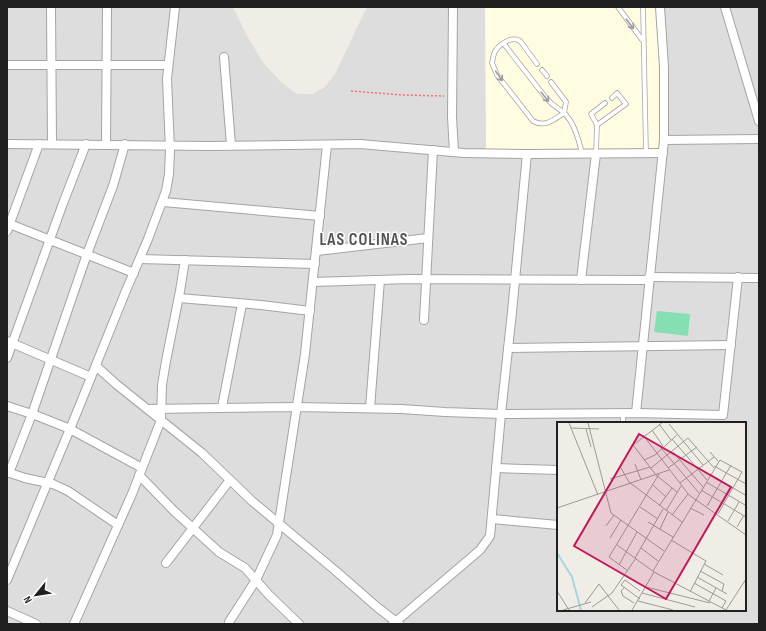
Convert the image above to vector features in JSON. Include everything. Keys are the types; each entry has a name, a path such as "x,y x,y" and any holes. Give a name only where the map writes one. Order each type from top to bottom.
{"street":[{"path":"51,7 52,144"},
{"path":"106,144 107,7"},
{"path":"7,580 163,202 169,174 167,79 175,7"},
{"path":"453,7 452,96 454,152"},
{"path":"636,413 664,140 664,67 660,7"},
{"path":"725,7 759,121"},
{"path":"224,57 231,145"},
{"path":"7,65 168,65"},
{"path":"664,140 759,139"},
{"path":"7,144 360,144 454,152 527,154 663,153"},
{"path":"39,144 8,226 50,240 134,273"},
{"path":"7,358 10,342 86,144"},
{"path":"118,525 68,491 47,483 8,473 32,414 112,186 125,144"},
{"path":"229,622 256,580 274,544 279,524 305,354 327,145"},
{"path":"424,320 433,150"},
{"path":"96,366 202,453 252,501 396,623 480,550 490,536 527,154"},
{"path":"581,280 596,154"},
{"path":"163,202 320,216"},
{"path":"316,251 428,238"},
{"path":"140,260 315,264"},
{"path":"74,624 141,472 161,420 162,385 185,260"},
{"path":"148,408 297,407 370,408 501,414 636,413 723,415 738,277"},
{"path":"313,282 380,280 759,278"},
{"path":"370,408 380,280"},
{"path":"179,298 310,311"},
{"path":"222,407 242,304"},
{"path":"10,342 91,377"},
{"path":"508,348 731,345"},
{"path":"7,406 70,429 141,472 174,512 219,552 245,568 299,624"},
{"path":"496,468 557,470"},
{"path":"166,563 230,480"},
{"path":"492,519 557,525"},
{"path":"7,611 36,624"}],"lane":[{"path":"618,7 643,41"},
{"path":"643,7 646,153"},
{"path":"537,64 518,39 510,40 499,47 493,57 492,63 494,69 533,121 542,124 548,123 564,113 566,102 551,82"},
{"path":"504,44 552,106 564,113 577,135 582,154"},
{"path":"542,70 547,76"},
{"path":"597,125 626,104 617,93 612,98"},
{"path":"596,154 597,125 591,114 605,102"},
{"path":"623,413 623,422"}],"path":[{"path":"351,91 403,95 452,96"}],"shaded area":[{"path":"7,7 233,7 247,36 264,64 282,83 297,94 313,94 325,87 335,74 367,7 759,7 759,624 7,624"},
{"path":"485,7 660,7 663,153 486,153"}],"green space":[{"path":"657,311 690,314 688,336 654,332"}],"district":[{"name":"LAS COLINAS","path":"364,240"}]}
